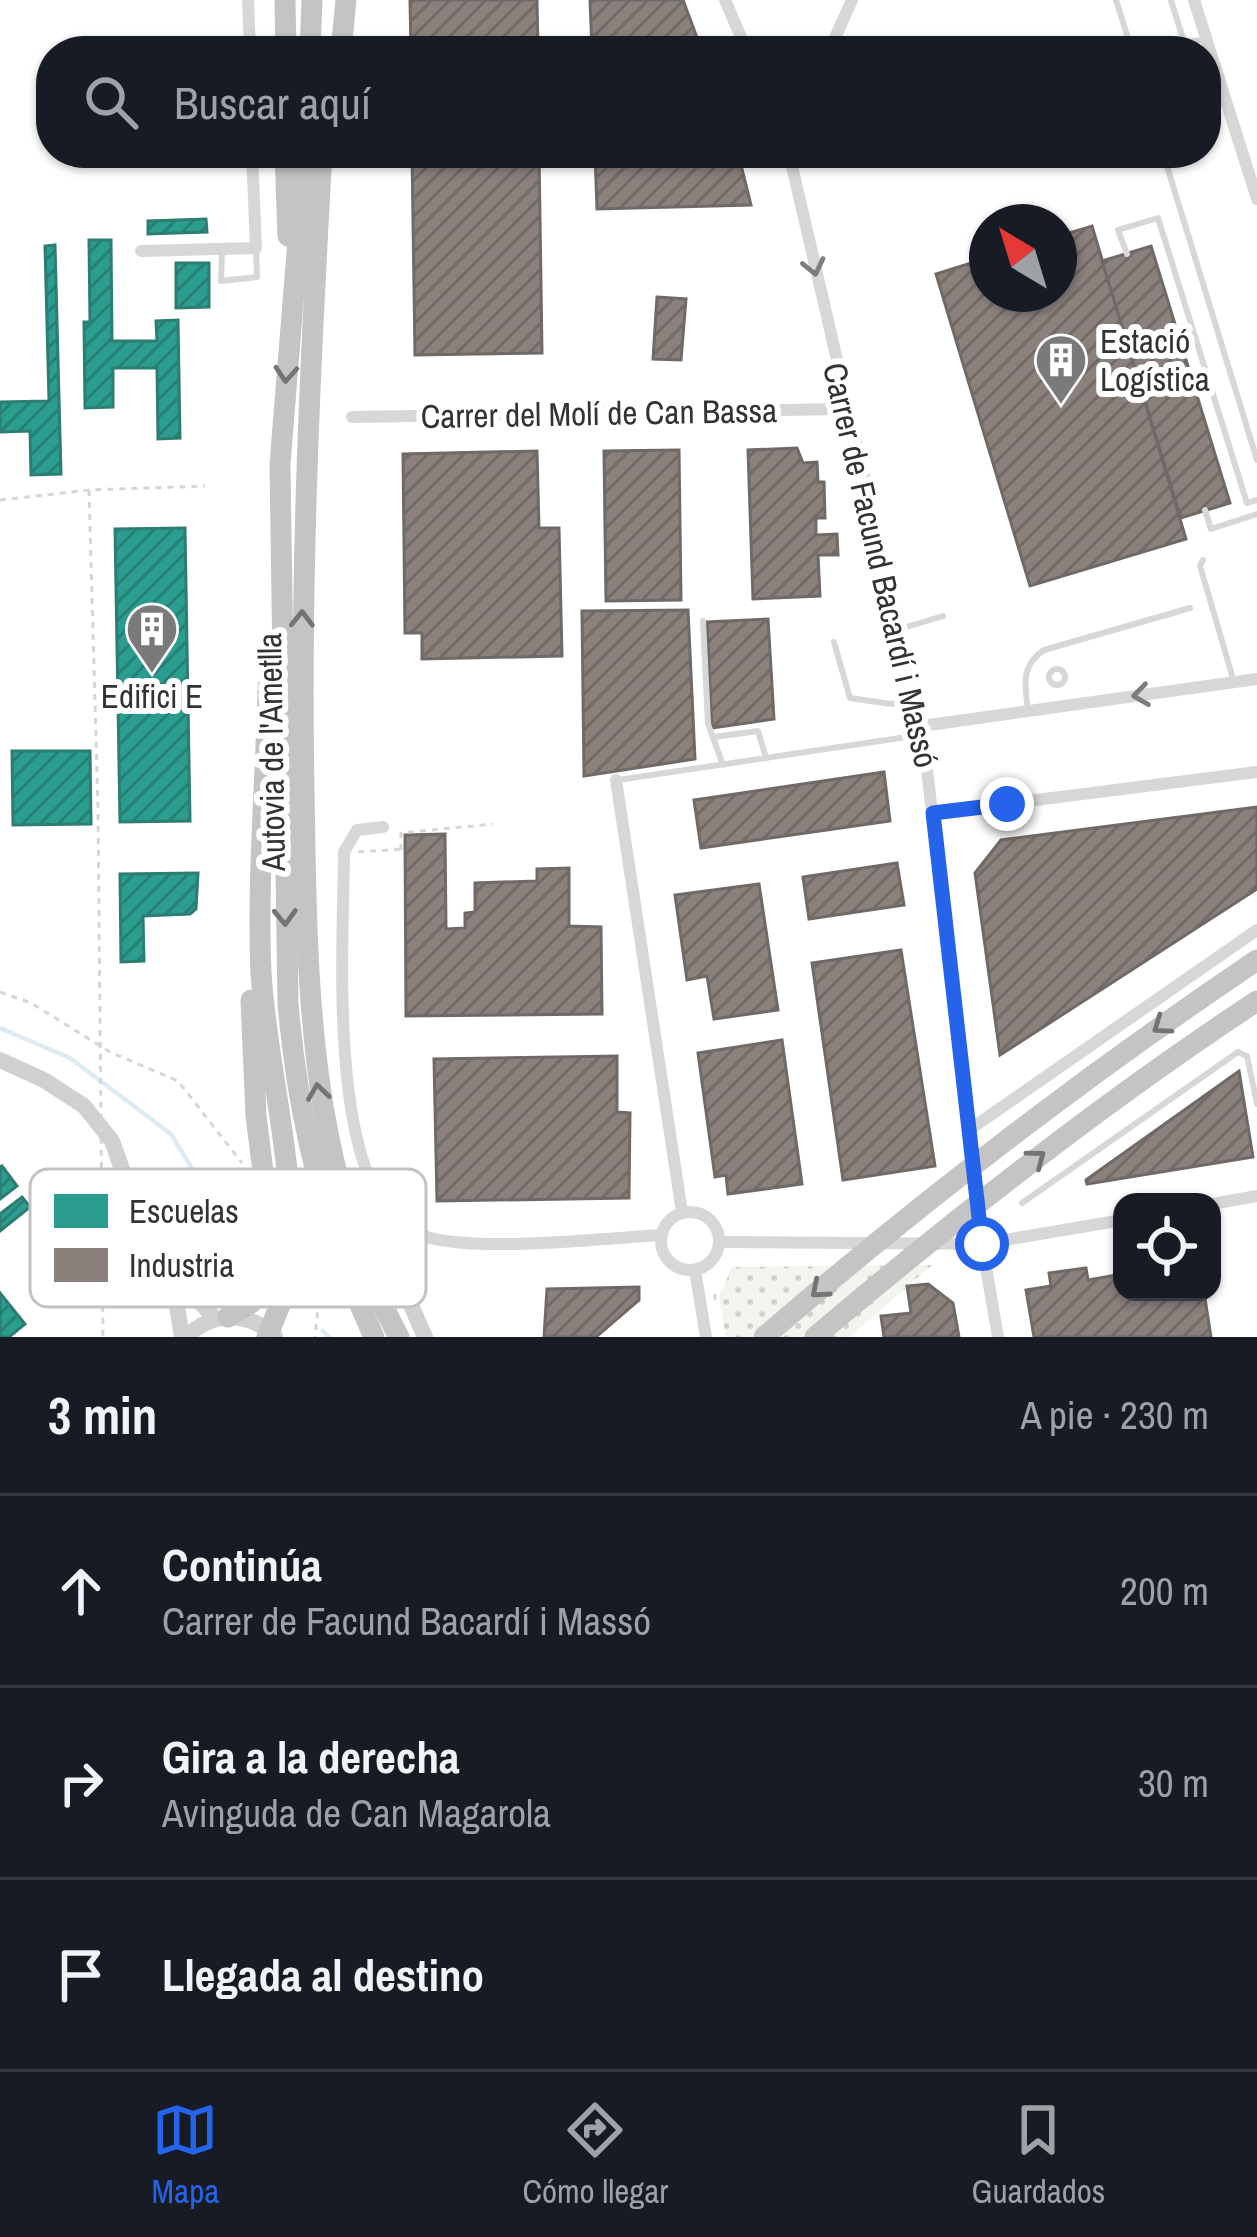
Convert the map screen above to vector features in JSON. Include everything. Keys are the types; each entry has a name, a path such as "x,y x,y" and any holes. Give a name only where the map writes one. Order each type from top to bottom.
{"highway":[{"path":"285,0 286,36"},
{"path":"311,36 312,0"},
{"path":"329,36 331,0"},
{"path":"342,36 346,0"},
{"path":"285,168 288,262 304,284"},
{"name":"Autovia de l'Ametlla","path":"305,168 302,610 308,998 322,1115 335,1169"},
{"name":"Autovia de l'Ametlla","path":"315,1169 292,1063 283,880 280,464 320,168"},
{"path":"304,284 332,168"},
{"path":"280,464 271,541 261,922 266,1033 286,1169"},
{"path":"261,922 251,977 251,1051 264,1169"},
{"path":"764,1337 962,1172 1257,960"},
{"path":"815,1337 936,1235 1094,1115 1257,1001"},
{"path":"221,1318 243,1307"},
{"path":"272,1337 281,1307"},
{"name":"Autovia de l'Ametlla","path":"362,1307 374,1337"},
{"name":"Autovia de l'Ametlla","path":"383,1307 399,1337"},
{"path":"397,1307 413,1337"}],"street":[{"path":"248,0 249,36"},
{"path":"725,0 741,36"},
{"path":"836,36 852,0"},
{"path":"1194,0 1205,36"},
{"path":"1221,86 1257,199"},
{"path":"141,251 256,248 253,168"},
{"name":"Carrer de Facund Bacardí i Massó","path":"792,168 923,730 982,1244 998,1337"},
{"name":"Carrer del Molí de Can Bassa","path":"352,417 846,409"},
{"path":"923,730 1257,679"},
{"path":"933,813 1257,772"},
{"path":"616,780 682,1213"},
{"path":"365,1169 343,1051 344,851 357,830 383,826"},
{"path":"969,1130 1257,930"},
{"path":"0,1060 84,1106 112,1142 122,1169"},
{"path":"1221,1202 1257,1196"},
{"path":"696,1212 718,1228 720,1242 712,1261 695,1270 669,1262 662,1250 662,1235 673,1217 682,1213 696,1212"},
{"path":"720,1242 982,1244 1113,1222"},
{"path":"426,1236 462,1244 662,1235"},
{"path":"695,1270 706,1337"},
{"path":"177,1307 184,1337 221,1318 255,1322 272,1337"},
{"path":"210,1307 221,1318"},
{"path":"413,1307 425,1337"}],"lane":[{"path":"1116,0 1127,36"},
{"path":"1171,0 1182,36"},
{"path":"1168,168 1257,460"},
{"path":"1127,254 1118,230 1158,218 1247,503 1257,500"},
{"path":"222,251 221,281 257,278 256,248"},
{"path":"1205,510 1211,529 1257,514"},
{"path":"1203,560 1200,566 1234,682"},
{"path":"1028,711 1027,665 1044,650 1190,608"},
{"path":"899,629 943,616"},
{"path":"703,621 708,724 723,765"},
{"path":"834,642 847,693 856,702 891,704 916,698"},
{"path":"713,737 758,730 766,758"},
{"path":"616,780 923,730"},
{"path":"1022,1203 1238,1052 1247,1056 1257,1104"}],"path":[{"path":"0,500 89,490 206,486"},
{"path":"89,490 102,1169"},
{"path":"356,853 403,850 401,833 493,824"},
{"path":"0,992 31,1003 110,1052 178,1081 247,1169"},
{"path":"104,1307 104,1337"},
{"path":"315,1337 318,1307"}],"shaded area":[{"path":"932,1265 850,1337 726,1337 719,1297 732,1267"}],"building: Escuelas":[{"path":"206,219 207,232 148,234 148,221"},
{"path":"89,240 111,240 112,341 157,341 156,321 178,320 180,438 158,439 157,368 113,368 113,407 85,408"},
{"path":"55,245 61,474 31,475 30,431 0,432 0,402 49,401 45,246"},
{"path":"176,263 209,263 209,307 176,308"},
{"name":"Edifici E","path":"185,528 190,821 120,822 115,529"},
{"path":"12,751 90,751 91,824 13,825"},
{"path":"198,873 196,909 190,914 143,916 144,961 121,962 120,874"},
{"path":"0,1167 17,1186 0,1199"},
{"path":"22,1197 30,1207 0,1231 0,1214"},
{"path":"0,1293 25,1324 9,1337 0,1337"}],"building: Industria":[{"path":"410,0 537,0 538,36 411,36"},
{"path":"590,0 683,0 696,36 591,36"},
{"path":"412,168 539,168 542,353 415,355"},
{"path":"596,168 742,168 751,205 597,209"},
{"name":"Estació Logística","path":"1092,226 1186,539 1030,586 936,274 969,264 969,312 1077,312 1077,231"},
{"path":"1151,246 1230,503 1181,518 1102,261"},
{"path":"657,297 686,299 681,360 653,359"},
{"path":"797,448 803,463 817,462 818,482 824,482 825,518 816,518 816,535 837,534 838,555 818,555 820,596 753,599 748,450"},
{"path":"679,450 681,600 606,601 604,451"},
{"path":"537,451 539,528 559,528 562,656 422,659 422,633 405,633 403,454"},
{"path":"688,610 695,759 584,776 582,611"},
{"path":"768,619 774,719 712,728 707,622"},
{"path":"884,772 890,821 701,848 694,800"},
{"path":"1257,807 1257,889 1000,1055 975,873 1001,840"},
{"path":"445,834 446,929 465,928 465,913 475,912 475,883 537,881 537,869 569,868 569,926 601,927 602,1014 406,1016 405,835"},
{"path":"897,863 904,905 809,919 803,877"},
{"path":"759,884 778,1010 714,1019 707,976 687,980 675,895"},
{"path":"901,950 935,1166 843,1180 812,963"},
{"path":"782,1040 802,1184 728,1194 726,1175 715,1177 698,1053"},
{"path":"617,1056 617,1112 630,1113 629,1198 437,1201 434,1059"},
{"path":"1239,1071 1253,1157 1087,1184 1086,1180"},
{"path":"1086,1268 1088,1280 1113,1276 1113,1301 1205,1301 1211,1337 1034,1337 1026,1290 1051,1286 1049,1273"},
{"path":"928,1284 953,1303 959,1337 884,1337 881,1316 911,1313 907,1286"},
{"path":"639,1287 639,1300 596,1337 544,1337 547,1289"}],"waterway":[{"path":"0,1028 70,1058 171,1134 192,1169"},
{"path":"323,1331 329,1337"}],"place":[{"name":"Estació Logística","path":"1061,406"},
{"name":"Edifici E","path":"152,675"}],"route":[{"path":"982,1244 933,813 1007,804"}]}
